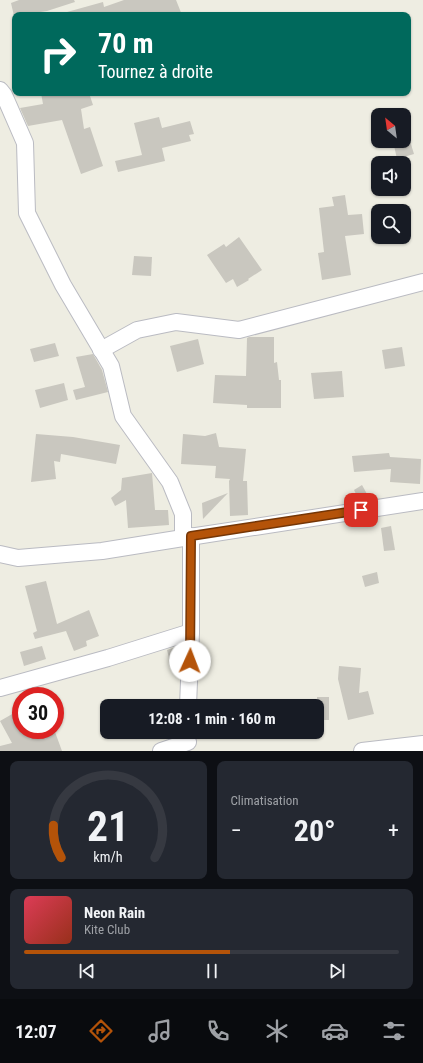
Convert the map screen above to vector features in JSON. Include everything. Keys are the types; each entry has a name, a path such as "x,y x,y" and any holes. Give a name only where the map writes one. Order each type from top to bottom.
{"street":[{"path":"0,90 26,143 27,213 63,285 110,366 122,416 170,482 183,514 187,537 191,632 188,699"},
{"path":"101,350 137,330 176,322 239,330 423,282"},
{"path":"0,554 18,558 102,551 423,501"},
{"path":"0,688 108,658 191,632"},
{"path":"161,751 188,742"},
{"path":"362,751 423,744"}],"building":[{"path":"19,0 74,0 75,2 40,12 13,12 11,3"},
{"path":"124,0 176,0 181,12 67,12 103,2 104,7"},
{"path":"42,96 90,96 93,105 81,109 84,129 90,127 103,166 81,174 62,120 28,126 20,108 43,104"},
{"path":"159,117 162,128 190,121 194,134 189,135 191,141 162,148 165,161 118,172 115,161 142,155 134,123"},
{"path":"411,144 414,154 407,156 396,156 395,148 411,148"},
{"path":"345,195 348,215 362,214 364,234 345,236 351,275 322,280 318,253 324,252 319,208 334,206 332,197"},
{"path":"239,237 262,270 237,287 233,279 226,283 207,255 224,244 226,247"},
{"path":"134,256 152,257 151,276 132,275"},
{"path":"274,337 274,363 277,362 279,380 281,380 281,408 247,408 247,405 213,403 215,375 246,376 247,338"},
{"path":"198,339 204,364 177,372 170,346"},
{"path":"55,343 59,356 34,362 30,349"},
{"path":"402,347 405,366 385,369 382,350"},
{"path":"93,354 102,370 108,392 76,400 73,390 85,387 76,357"},
{"path":"342,371 344,397 314,399 311,373"},
{"path":"64,383 68,400 40,408 35,390"},
{"path":"216,433 219,447 246,449 243,481 247,481 248,515 230,516 230,479 215,478 216,466 181,464 183,434 205,436"},
{"path":"36,434 73,437 120,445 116,464 61,454 60,462 54,461 56,479 31,482"},
{"path":"389,453 390,457 421,459 420,484 390,482 391,469 354,472 352,456"},
{"path":"152,473 155,510 168,510 169,525 128,528 126,500 115,506 111,498 121,490 122,478"},
{"path":"362,485 367,494 358,498 354,490"},
{"path":"228,493 203,519 202,503"},
{"path":"391,526 395,550 384,551 381,528"},
{"path":"377,572 379,583 365,587 362,576"},
{"path":"46,581 57,624 89,610 99,636 86,641 87,646 74,651 66,631 35,639 33,633 37,631 25,586"},
{"path":"181,645 180,659 170,662 167,650"},
{"path":"42,646 46,659 24,666 20,652"},
{"path":"339,666 361,668 359,693 368,691 374,714 348,720 338,679"},
{"path":"317,697 329,697 329,720 324,720 324,699 317,699"},
{"path":"12,714 12,739 58,739 62,751 0,751 0,746 12,743 0,721"}],"route":[{"path":"190,661 191,536 361,510"}]}
